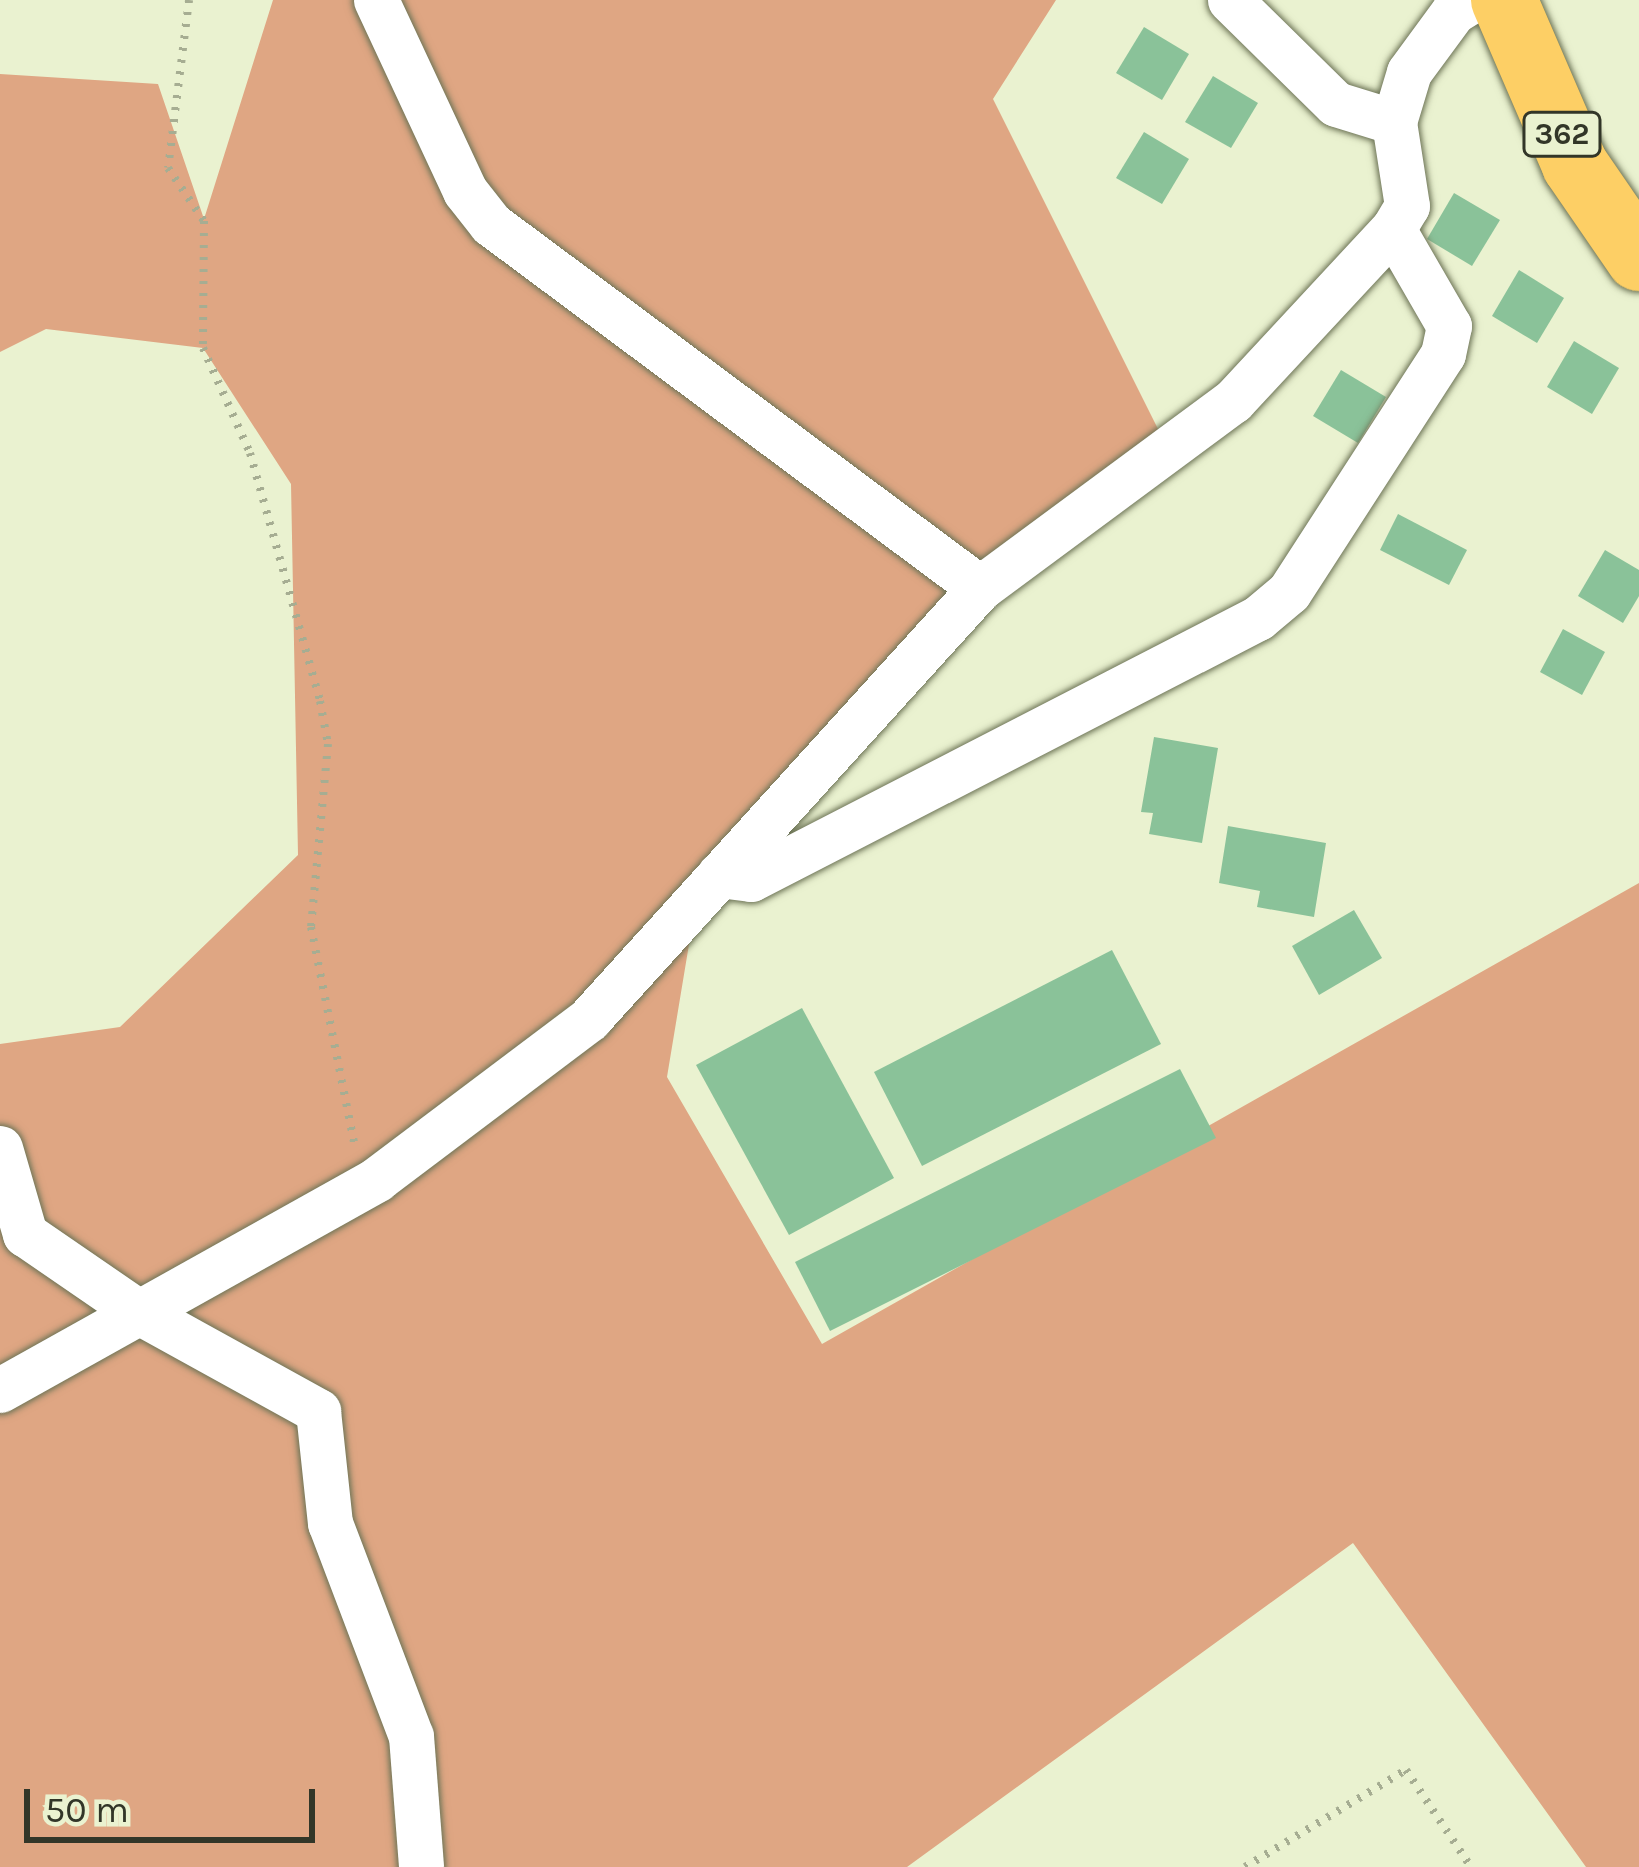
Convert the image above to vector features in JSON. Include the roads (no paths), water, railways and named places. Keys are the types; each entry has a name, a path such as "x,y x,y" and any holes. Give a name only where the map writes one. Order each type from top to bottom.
{"highway":[{"name":"362","path":"1504,0 1575,165 1639,258"}],"street":[{"path":"376,0 464,191 491,224 980,588"},
{"path":"1230,0 1336,104 1394,122"},
{"path":"0,1390 365,1185 589,1019 980,588 1233,401 1393,229 1407,206 1394,122 1409,72 1453,12 1472,0"},
{"path":"719,874 752,879 1258,618 1289,592 1443,354 1449,326 1393,229"},
{"path":"0,1148 26,1234 137,1311 318,1411 342,1565 411,1736 421,1867"}]}
